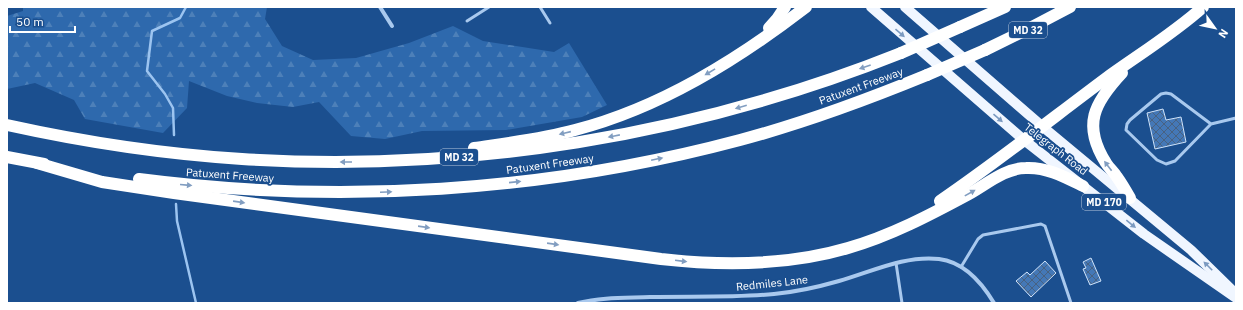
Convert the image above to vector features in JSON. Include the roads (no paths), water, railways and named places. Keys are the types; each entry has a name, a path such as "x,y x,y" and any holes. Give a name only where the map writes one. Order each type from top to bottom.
{"highway":[{"path":"743,52 777,19 785,7"},
{"path":"368,162 423,156 534,140 575,130 613,118 663,98 710,72 743,52 806,7"},
{"name":"Patuxent Freeway","path":"7,125 108,144 181,154 242,159 368,162 424,160 535,149 621,135 687,121 732,110 785,94 866,67 960,28 1005,7"},
{"name":"Patuxent Freeway","path":"7,156 104,175 168,183 246,190 369,193 430,190 544,179 618,167 688,153 741,140 795,124 857,103 927,75 985,50 1070,7"},
{"path":"898,230 1043,127 1107,78 1171,33 1203,7"},
{"path":"1130,198 1100,153 1093,134 1093,122 1096,109 1102,97 1136,58"},
{"path":"37,163 102,182 691,262 752,264 822,255 875,240 898,230 970,193 1000,175 1014,169 1039,168 1053,172 1084,186"}],"main road":[{"name":"Telegraph Road","path":"871,7 1024,140 1144,234 1236,298"},
{"name":"Telegraph Road","path":"905,7 1043,127 1191,250 1236,294"}],"street":[{"path":"380,7 392,26"},
{"name":"Redmiles Lane","path":"578,303 599,299 774,294 807,289 840,281 896,263 919,258 930,258 946,261 961,267 977,279 994,303"}],"lane":[{"path":"467,21 489,7"},
{"path":"540,7 550,22"},
{"path":"1211,124 1171,94 1166,93 1161,94 1130,120 1126,124 1126,130 1157,160 1166,164 1175,161 1211,124 1236,118"},
{"path":"961,267 978,239 983,235 1041,224 1045,226 1071,303"},
{"path":"896,263 902,303"}],"waterway":[{"path":"174,135 173,108 165,94 147,71 152,31 180,18 186,7"},
{"path":"176,204 177,221 196,303"}]}
